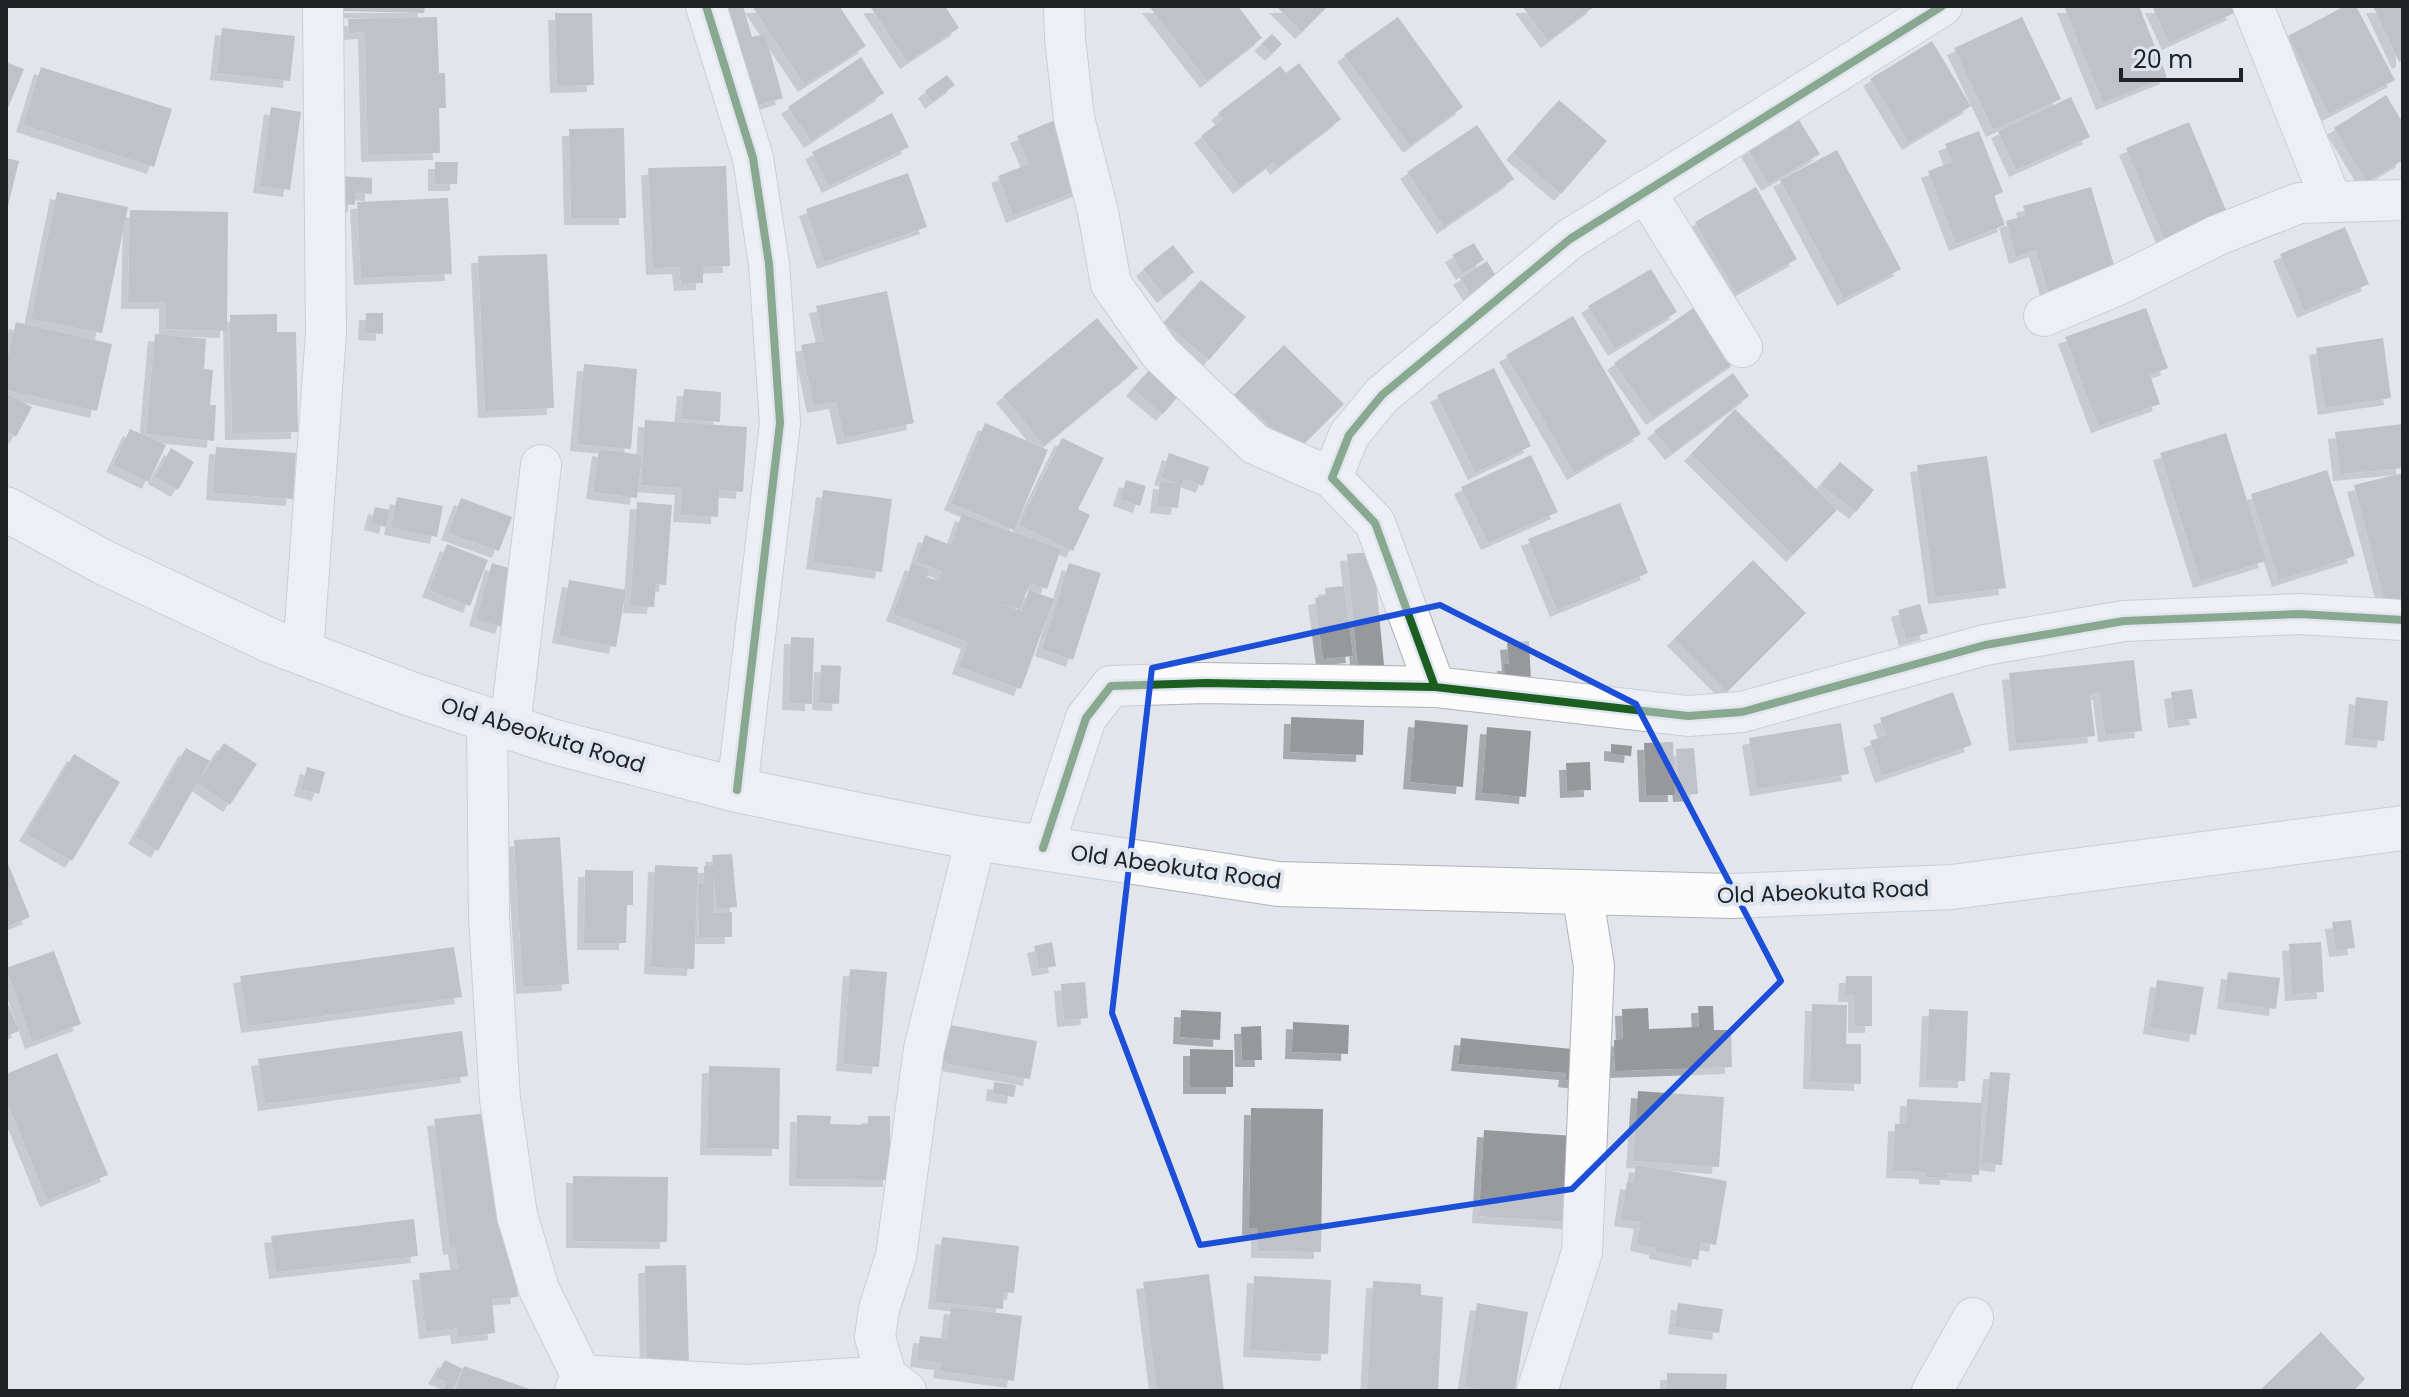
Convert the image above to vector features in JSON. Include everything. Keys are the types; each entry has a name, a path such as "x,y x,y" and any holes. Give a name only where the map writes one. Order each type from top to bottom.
{"highway":[{"name":"Old Abeokuta Road","path":"6,509 103,562 271,641 408,693 566,745 737,790 976,838 1278,884 1731,896 1952,887 2403,828"}],"street":[{"path":"303,653 326,333 323,6"},
{"path":"706,6 753,158 769,264 780,423 737,790"},
{"path":"1064,6 1074,118 1098,212 1111,284 1160,353 1255,444 1332,478 1375,523 1435,687"},
{"path":"1332,478 1349,435 1382,395 1570,239 1942,6"},
{"path":"2253,6 2331,200"},
{"path":"1645,191 1742,347"},
{"path":"2044,316 2120,284 2218,235 2299,203 2403,200"},
{"path":"541,465 498,723 489,918 500,1099 517,1215 539,1289 578,1383 896,1383 875,1337 879,1309 896,1256 924,1049 976,838"},
{"path":"1043,848 1086,718 1111,686 1206,683 1435,687 1688,716 1742,712 1985,645 2124,621 2299,614 2403,620"},
{"path":"1537,1391 1582,1252 1594,966 1582,892"},
{"path":"1932,1391 1973,1318"}],"highlighted area":[{"path":"1440,605 1636,704 1781,981 1572,1189 1200,1245 1112,1013 1152,668"}],"building":[{"path":"344,6 425,6 424,13 343,11"},
{"path":"716,6 743,6 752,37 765,34 783,98 745,109"},
{"path":"752,6 839,6 866,46 805,85"},
{"path":"870,6 945,6 959,28 907,62"},
{"path":"1149,6 1238,6 1262,38 1207,81"},
{"path":"1276,6 1328,6 1302,32"},
{"path":"1522,6 1595,6 1548,41"},
{"path":"2064,6 2139,6 2167,77 2103,103"},
{"path":"2152,6 2231,6 2234,13 2169,43"},
{"path":"2345,6 2356,6 2395,80 2329,114 2288,36"},
{"path":"2373,6 2403,6 2403,60 2399,62"},
{"path":"555,13 592,13 594,85 557,86"},
{"path":"437,17 439,73 445,73 446,108 439,108 440,153 368,155 365,32 349,33 348,19"},
{"path":"1398,17 1463,107 1410,146 1344,55"},
{"path":"2022,17 2061,99 1993,130 1954,48"},
{"path":"222,28 295,36 290,81 217,73"},
{"path":"1272,34 1282,44 1272,54 1261,44"},
{"path":"1932,41 1971,106 1909,143 1870,79"},
{"path":"861,57 884,93 811,141 788,107"},
{"path":"6,62 24,69 6,113"},
{"path":"1299,63 1341,119 1277,168 1273,162 1240,187 1201,136 1223,119 1218,113 1280,66 1286,73"},
{"path":"41,67 172,109 154,167 23,125"},
{"path":"947,75 955,85 932,102 925,91"},
{"path":"2386,95 2403,123 2403,160 2367,182 2334,128"},
{"path":"2071,97 2090,137 2016,170 1998,131"},
{"path":"1559,100 1607,141 1561,194 1513,153"},
{"path":"271,107 301,112 290,190 260,186"},
{"path":"892,113 909,147 829,186 812,152"},
{"path":"1055,120 1082,189 1013,216 998,176 1029,164 1017,136"},
{"path":"1799,120 1820,154 1768,184 1748,150"},
{"path":"2189,122 2228,215 2165,241 2126,148"},
{"path":"1477,125 1514,179 1444,227 1407,172"},
{"path":"624,128 626,218 571,218 569,129"},
{"path":"1979,131 2003,192 1994,196 2005,225 1956,244 1928,171 1952,162 1945,144"},
{"path":"1837,150 1901,269 1844,299 1780,180"},
{"path":"6,158 19,161 7,210 6,210"},
{"path":"435,162 458,162 457,184 435,184"},
{"path":"726,166 730,266 703,267 703,283 681,284 679,267 653,268 648,168"},
{"path":"908,173 927,227 824,262 806,209"},
{"path":"339,176 372,178 372,194 355,193 355,205 338,204"},
{"path":"1756,187 1797,259 1736,293 1695,222"},
{"path":"2091,187 2116,272 2048,292 2036,250 2016,257 2006,221 2026,215 2023,206"},
{"path":"57,192 128,207 102,333 31,319"},
{"path":"448,198 452,274 361,278 357,202"},
{"path":"130,210 228,212 227,331 166,329 166,302 128,302"},
{"path":"2345,227 2369,284 2304,311 2280,254"},
{"path":"1474,243 1484,260 1463,273 1452,255"},
{"path":"1173,245 1194,272 1164,296 1143,269"},
{"path":"547,254 554,408 485,411 478,256"},
{"path":"1487,261 1497,278 1471,295 1460,278"},
{"path":"1651,269 1677,312 1615,349 1588,306"},
{"path":"1201,280 1246,317 1209,360 1164,323"},
{"path":"887,291 914,423 844,438 836,402 814,406 801,345 824,341 816,306"},
{"path":"1699,304 1738,360 1653,418 1614,363"},
{"path":"2146,308 2168,368 2150,375 2160,404 2098,426 2065,337"},
{"path":"366,313 383,313 383,334 365,333"},
{"path":"277,314 277,332 296,332 298,432 232,433 230,315"},
{"path":"1573,316 1641,434 1574,473 1506,355"},
{"path":"1097,318 1138,368 1044,446 1003,396"},
{"path":"16,322 112,344 97,411 6,390 6,364"},
{"path":"155,334 206,339 204,369 213,370 210,405 216,405 214,441 146,434"},
{"path":"2383,338 2391,398 2325,408 2316,348"},
{"path":"1284,345 1344,404 1295,453 1252,409 1248,413 1232,397"},
{"path":"584,364 637,369 631,449 577,444"},
{"path":"1494,368 1531,446 1475,473 1437,395"},
{"path":"1150,369 1180,394 1163,414 1133,389"},
{"path":"1733,373 1749,396 1672,453 1654,431"},
{"path":"684,389 721,392 720,422 681,419"},
{"path":"6,393 32,407 16,437 6,431"},
{"path":"1735,409 1837,510 1793,555 1691,454"},
{"path":"645,420 747,427 743,492 719,490 718,517 680,515 682,488 641,485"},
{"path":"985,423 1048,450 1014,530 951,503"},
{"path":"2403,424 2403,468 2340,474 2335,432"},
{"path":"130,429 166,445 149,482 113,465"},
{"path":"2226,433 2266,561 2200,581 2160,453"},
{"path":"1062,438 1104,458 1078,509 1090,515 1073,551 1019,525"},
{"path":"216,447 296,453 293,499 213,493"},
{"path":"171,448 194,462 178,490 155,477"},
{"path":"599,449 642,455 637,498 593,492"},
{"path":"1169,453 1209,467 1203,486 1184,479 1182,485 1161,478"},
{"path":"1531,455 1558,512 1488,543 1461,487"},
{"path":"1987,456 2006,588 1935,597 1917,465"},
{"path":"1840,462 1874,490 1856,512 1821,485"},
{"path":"2327,470 2355,556 2279,580 2251,494"},
{"path":"2403,473 2403,598 2385,603 2354,485"},
{"path":"1126,480 1146,486 1140,506 1120,499"},
{"path":"1160,482 1181,484 1178,508 1157,506"},
{"path":"823,490 892,499 882,572 813,562"},
{"path":"397,497 443,506 437,537 391,528"},
{"path":"461,498 512,517 499,551 448,533"},
{"path":"637,502 672,505 666,585 656,584 654,607 630,606"},
{"path":"1620,503 1648,573 1557,610 1528,539"},
{"path":"375,507 390,510 386,527 371,523"},
{"path":"962,514 1061,549 1047,589 1030,583 1020,609 998,603 1021,611 1029,590 1054,599 1021,689 959,667 968,642 893,614 912,563 930,569 927,577 938,581 942,571 916,562 925,535 951,545"},
{"path":"447,544 488,560 470,606 429,590"},
{"path":"1373,552 1384,665 1358,668 1347,554"},
{"path":"1753,560 1806,613 1727,692 1674,639"},
{"path":"492,563 519,571 502,627 476,619"},
{"path":"1069,563 1101,573 1073,660 1042,649"},
{"path":"569,580 626,590 616,647 559,636"},
{"path":"1344,586 1353,656 1323,659 1315,598 1326,596 1325,588"},
{"path":"1920,604 1928,633 1906,639 1898,610"},
{"path":"791,637 814,638 812,704 789,703"},
{"path":"1529,641 1531,681 1505,682 1504,664 1509,664 1507,643"},
{"path":"2134,660 2142,731 2105,735 2100,693 2090,694 2095,736 2016,744 2009,673"},
{"path":"821,665 841,666 839,704 819,703"},
{"path":"2192,689 2197,718 2175,721 2171,692"},
{"path":"1953,692 1972,745 1882,776 1870,741 1886,735 1880,718"},
{"path":"2356,697 2388,701 2384,741 2352,738"},
{"path":"1291,717 1364,720 1363,755 1290,752"},
{"path":"1415,720 1468,725 1463,787 1410,782"},
{"path":"1841,723 1849,774 1757,789 1749,738"},
{"path":"1487,727 1531,731 1526,797 1482,793"},
{"path":"1673,742 1675,795 1646,795 1644,743"},
{"path":"224,743 257,764 230,805 197,783 158,851 135,837 186,748 210,761 199,781"},
{"path":"1611,744 1632,746 1631,756 1611,754"},
{"path":"1694,748 1698,794 1680,795 1676,749"},
{"path":"74,754 120,782 72,861 26,834"},
{"path":"1590,762 1591,790 1567,791 1566,763"},
{"path":"307,767 325,772 319,794 301,789"},
{"path":"560,837 569,984 523,987 514,840"},
{"path":"732,854 737,907 717,909 713,872 713,913 732,912 732,937 699,937 698,884 704,884 704,866 713,866 712,855"},
{"path":"6,859 30,917 6,927"},
{"path":"655,865 698,867 694,969 651,967"},
{"path":"585,870 633,871 633,905 627,905 626,943 584,943"},
{"path":"2351,920 2355,948 2336,950 2332,922"},
{"path":"1052,942 1056,966 1039,969 1034,946"},
{"path":"2321,942 2324,992 2292,994 2289,944"},
{"path":"454,947 462,997 248,1026 240,976"},
{"path":"54,951 81,1024 32,1042 6,968"},
{"path":"850,969 887,972 879,1067 843,1064"},
{"path":"2228,972 2280,978 2276,1009 2224,1002"},
{"path":"1846,976 1872,976 1872,1026 1855,1026 1855,995 1845,995"},
{"path":"2157,980 2204,987 2196,1035 2150,1027"},
{"path":"1085,982 1088,1018 1064,1020 1061,984"},
{"path":"6,999 19,1031 6,1036"},
{"path":"1812,1004 1847,1005 1846,1044 1861,1044 1861,1084 1810,1082"},
{"path":"1698,1006 1713,1006 1714,1030 1731,1030 1732,1067 1615,1071 1614,1040 1623,1039 1622,1009 1648,1008 1649,1029 1699,1027"},
{"path":"1929,1009 1968,1011 1965,1081 1926,1080"},
{"path":"1181,1010 1221,1012 1220,1040 1180,1037"},
{"path":"1293,1022 1349,1025 1348,1054 1292,1052"},
{"path":"945,1024 1037,1041 1030,1079 938,1062"},
{"path":"1261,1026 1262,1060 1242,1060 1241,1027"},
{"path":"462,1031 468,1076 265,1104 258,1059"},
{"path":"1461,1038 1582,1050 1580,1082 1565,1080 1566,1073 1458,1064"},
{"path":"1190,1049 1233,1050 1233,1087 1190,1087"},
{"path":"57,1053 108,1175 47,1200 6,1100 6,1074"},
{"path":"709,1066 780,1068 779,1149 707,1148"},
{"path":"1990,1072 2010,1073 2002,1165 1982,1163"},
{"path":"994,1082 1016,1085 1014,1097 993,1094"},
{"path":"1638,1091 1724,1097 1719,1167 1633,1161"},
{"path":"1907,1099 1982,1103 1979,1175 1947,1173 1947,1178 1926,1177 1926,1172 1893,1171 1895,1124 1906,1124"},
{"path":"1251,1108 1323,1109 1321,1252 1258,1251 1258,1228 1249,1228"},
{"path":"497,1112 518,1297 492,1299 495,1333 458,1337 457,1328 426,1332 419,1273 458,1269 455,1247 450,1248 434,1119"},
{"path":"797,1115 831,1116 830,1124 868,1125 868,1116 890,1116 890,1180 796,1179"},
{"path":"1484,1130 1575,1136 1569,1222 1479,1216"},
{"path":"1636,1165 1727,1181 1716,1245 1701,1242 1698,1260 1656,1252 1656,1248 1637,1244 1641,1222 1621,1219 1627,1182 1633,1183"},
{"path":"573,1176 668,1177 667,1242 573,1241"},
{"path":"414,1219 418,1256 276,1272 271,1236"},
{"path":"942,1237 1019,1246 1014,1293 1004,1292 1003,1309 935,1302"},
{"path":"686,1265 689,1365 647,1366 645,1266"},
{"path":"1209,1274 1224,1391 1157,1391 1143,1282"},
{"path":"1254,1276 1331,1280 1328,1354 1250,1350"},
{"path":"1373,1281 1421,1284 1421,1295 1443,1297 1438,1391 1367,1391"},
{"path":"1477,1303 1528,1312 1515,1391 1464,1387"},
{"path":"1678,1303 1723,1309 1719,1333 1675,1327"},
{"path":"951,1307 1022,1316 1014,1381 940,1371 941,1363 917,1360 920,1336 947,1339"},
{"path":"2321,1332 2365,1379 2353,1391 2259,1391"},
{"path":"445,1360 463,1369 451,1391 442,1391 447,1382 435,1377"},
{"path":"464,1366 535,1391 455,1391"},
{"path":"1667,1373 1727,1374 1726,1391 1667,1391"}],"cycle path":[{"path":"706,6 753,158 769,264 780,423 737,790"},
{"path":"1435,687 1375,523 1332,478 1349,435 1382,395 1570,239 1942,6"},
{"path":"1043,848 1086,718 1111,686 1206,683 1435,687 1688,716 1742,712 1985,645 2124,621 2299,614 2403,620"}]}
